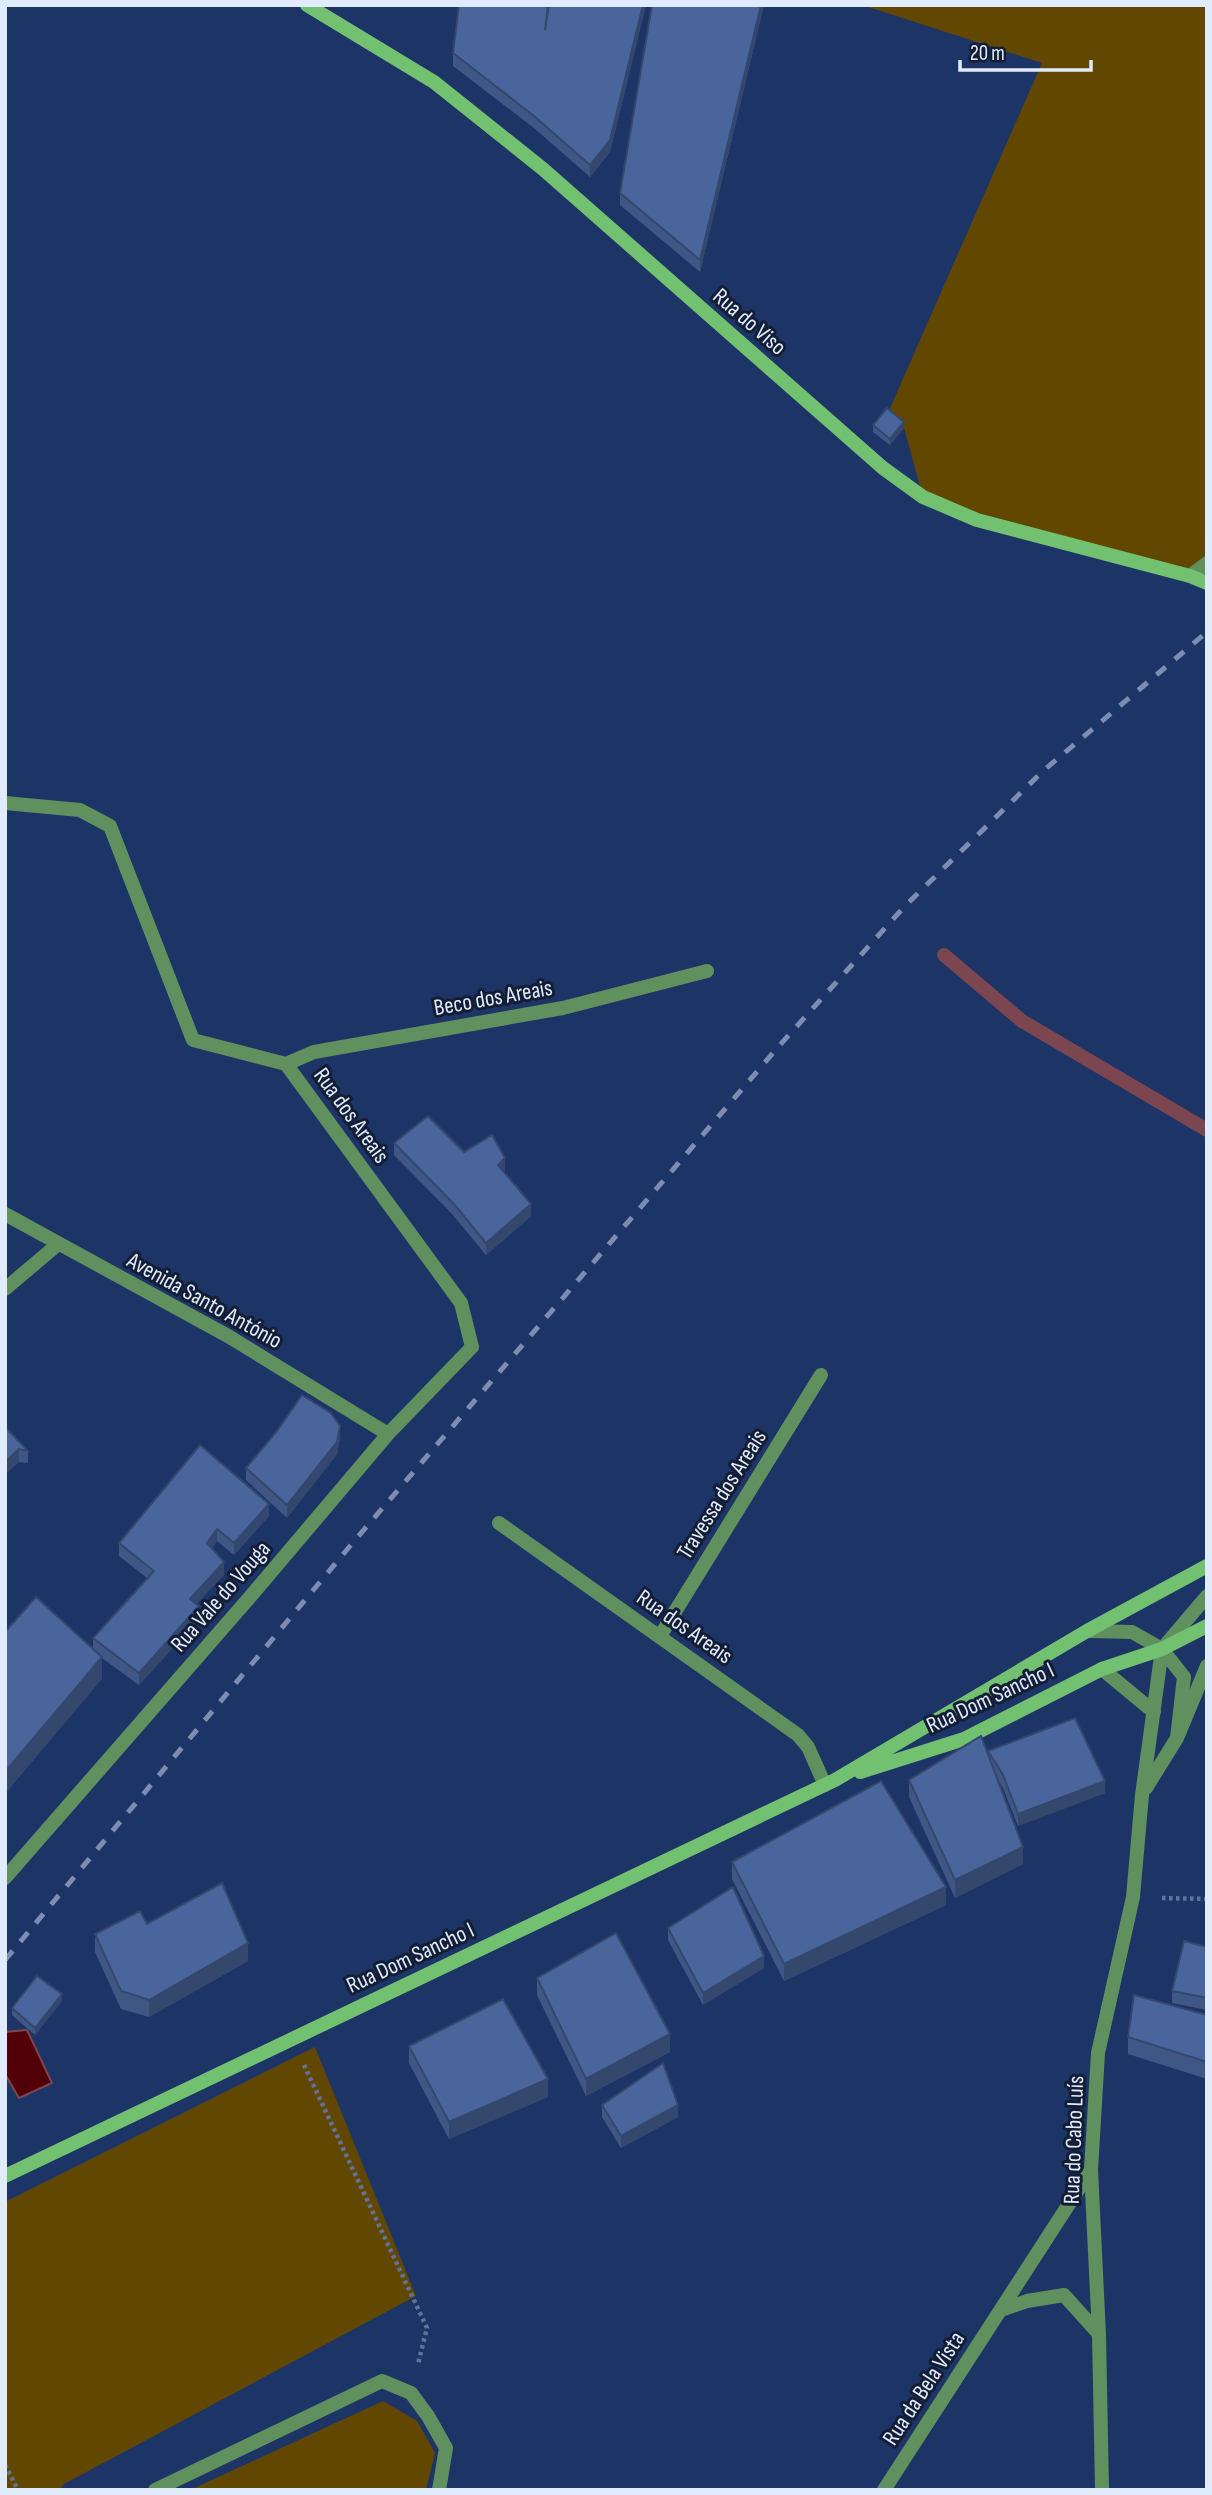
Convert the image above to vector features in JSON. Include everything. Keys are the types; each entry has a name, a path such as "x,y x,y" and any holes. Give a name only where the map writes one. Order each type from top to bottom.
{"main road":[{"name":"Rua do Viso","path":"307,5 434,82 543,169 883,468 923,497 977,520 1190,576 1207,583"},
{"name":"Rua Dom Sancho I","path":"5,2176 830,1782 1204,1565"},
{"name":"Rua Dom Sancho I","path":"830,1782 964,1739 1102,1669 1162,1649 1207,1626"}],"street":[{"path":"1190,576 1207,563"},
{"name":"Rua dos Areais","path":"5,803 80,810 110,826 193,1040 286,1064 461,1303 472,1347"},
{"name":"Beco dos Areais","path":"286,1064 314,1052 564,1008 707,971"},
{"name":"Avenida Santo António","path":"5,1214 57,1245 228,1336 387,1434"},
{"path":"5,1289 57,1245"},
{"name":"Rua Vale do Vouga","path":"5,1878 250,1597 387,1434 472,1347"},
{"name":"Travessa dos Areais","path":"660,1636 821,1375"},
{"name":"Rua dos Areais","path":"499,1522 798,1735 830,1782"},
{"path":"1087,1631 1132,1632 1162,1649 1207,1595"},
{"name":"Rua do Cabo Luís","path":"1102,2490 1099,2334 1091,2171 1098,2053 1133,1898 1142,1796 1162,1649"},
{"name":"Rua do Cabo Luís","path":"1162,1649 1184,1677 1177,1738"},
{"name":"Rua do Cabo Luís","path":"1142,1796 1177,1738 1207,1666"},
{"path":"1102,1669 1154,1712"},
{"name":"Rua da Bela Vista","path":"884,2490 1091,2171"},
{"path":"1001,2310 1027,2301 1064,2295 1099,2334"},
{"path":"155,2490 382,2381 411,2393 446,2448 439,2490"}],"path":[{"path":"1133,1898 1207,1899"},
{"path":"292,2039 427,2328 411,2393"},
{"path":"5,2465 18,2490"}],"shaded area":[{"path":"862,5 1207,5 1207,562 1190,576 923,497 904,428 887,415 1042,63"},
{"path":"27,2030 52,2083 19,2098 5,2074 5,2032"},
{"path":"315,2047 416,2296 64,2484 59,2490 5,2490 5,2202"},
{"path":"383,2401 417,2421 435,2453 426,2490 190,2490"}],"building":[{"path":"459,5 548,5 545,30 549,5 643,5 610,140 590,165 534,116 453,53"},
{"path":"652,5 761,5 700,260 620,193"},
{"path":"887,408 904,422 890,439 873,425"},
{"path":"428,1116 464,1152 492,1135 505,1158 498,1165 531,1204 486,1243 453,1203 394,1143"},
{"path":"302,1395 331,1413 340,1426 337,1442 287,1505 246,1468"},
{"path":"5,1427 28,1451 19,1449 5,1462"},
{"path":"200,1445 269,1504 234,1543 217,1529 207,1543 224,1562 190,1599 199,1606 139,1673 93,1638 154,1571 119,1543"},
{"path":"36,1597 102,1657 5,1772 5,1632"},
{"path":"1075,1718 1105,1781 1018,1814 1003,1775 988,1751"},
{"path":"981,1736 1023,1847 955,1880 909,1780"},
{"path":"881,1781 946,1887 784,1964 732,1862"},
{"path":"222,1883 248,1943 149,2000 121,1991 95,1934 140,1911 147,1924"},
{"path":"733,1887 764,1956 703,1993 668,1928"},
{"path":"616,1933 670,2034 586,2079 537,1978"},
{"path":"1184,1941 1207,1947 1207,1998 1172,1991"},
{"path":"37,1976 62,1994 35,2028 12,2008"},
{"path":"1134,1995 1207,2015 1207,2062 1128,2037"},
{"path":"503,1999 548,2079 449,2122 409,2046"},
{"path":"663,2063 678,2105 621,2136 602,2105"}],"waterway":[{"path":"944,955 1022,1021 1207,1130"}],"railway":[{"path":"5,1960 350,1546 779,1046 904,907 1043,771 1207,632"}]}
